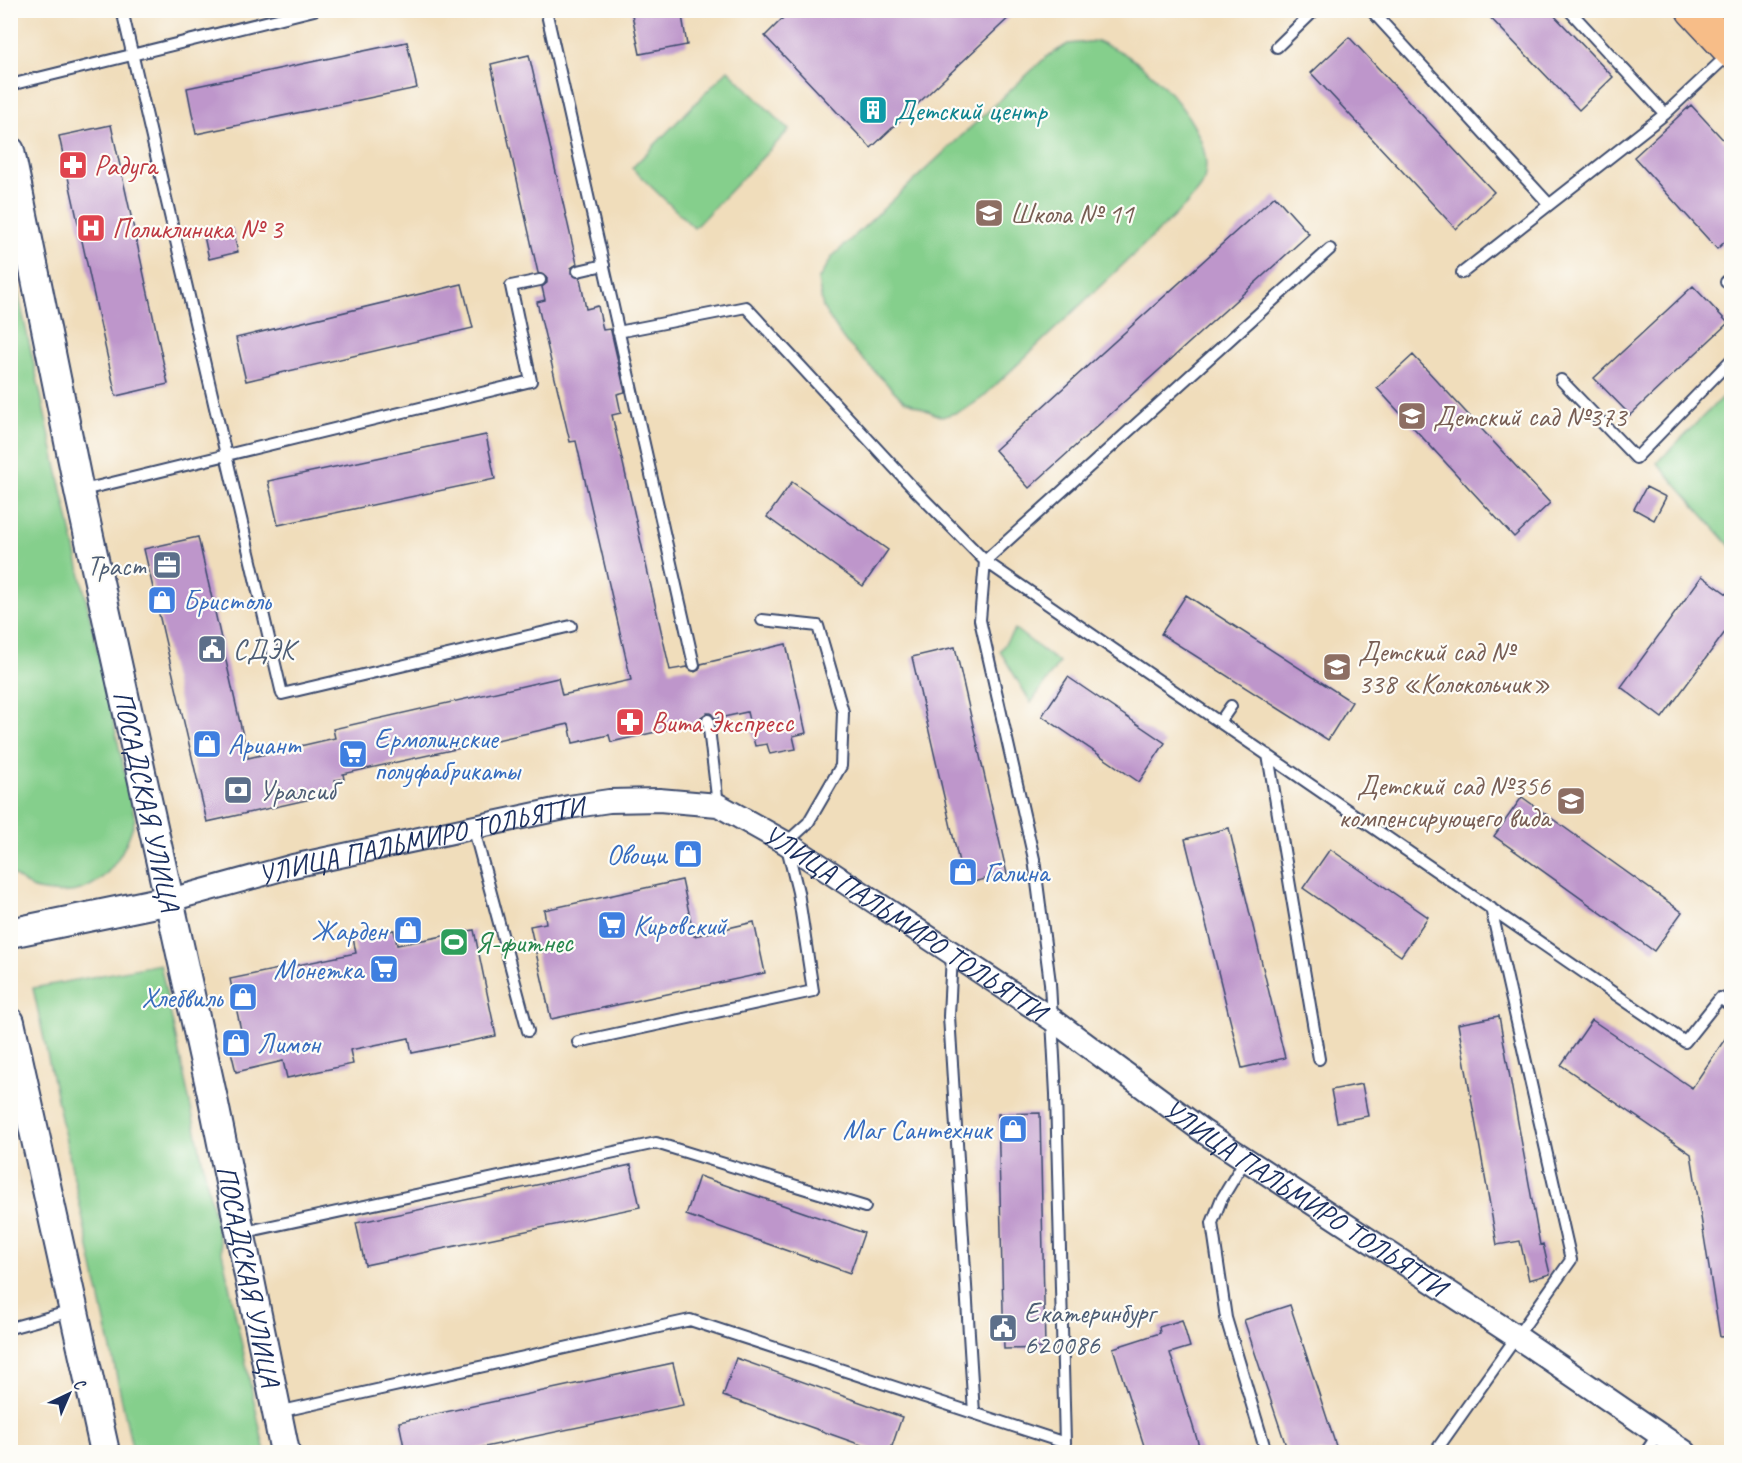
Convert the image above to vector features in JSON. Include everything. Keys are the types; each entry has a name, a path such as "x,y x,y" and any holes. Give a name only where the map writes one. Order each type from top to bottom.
{"main road":[{"path":"1693,10 1731,52"}],"street":[{"name":"ПОСАДСКАЯ УЛИЦА","path":"10,151 79,491 170,900 285,1452"},
{"name":"УЛИЦА ПАЛЬМИРО ТОЛЬЯТТИ","path":"10,933 170,900 293,866 474,830 569,807 609,801 659,800 718,805 786,843 1053,1020 1245,1160 1517,1337 1652,1443 1685,1452"},
{"path":"10,1022 105,1452"}],"lane":[{"path":"122,10 282,694 571,626"},
{"path":"10,85 314,10"},
{"path":"546,10 694,665"},
{"path":"1277,47 1315,10"},
{"path":"1371,10 1548,203"},
{"path":"1569,10 1665,114"},
{"path":"1462,273 1548,203 1665,114 1731,52"},
{"path":"277,1412 690,1320 974,1413 1068,1448 1053,1020 1034,859 980,620 985,561 1330,249"},
{"path":"578,271 604,265"},
{"path":"79,491 227,457 531,381 511,286 540,280"},
{"path":"618,332 746,307 915,490 985,561 1685,1042 1720,998 1731,1007"},
{"path":"1561,380 1636,459 1731,359"},
{"path":"579,1042 813,991 798,892 786,843 808,823 841,766 843,712 818,626 762,621"},
{"path":"1220,722 1231,706"},
{"path":"708,720 718,805"},
{"path":"1268,755 1319,1059"},
{"path":"474,830 528,1031"},
{"path":"1435,1452 1571,1260 1491,908"},
{"path":"952,954 949,1016 974,1413"},
{"path":"240,1233 656,1143 865,1207"},
{"path":"1245,1160 1221,1200 1212,1223 1226,1318 1266,1452"},
{"path":"10,1328 75,1311"}],"green space":[{"path":"1097,41 1120,51 1140,65 1170,93 1184,110 1203,147 1206,165 1202,186 1186,205 982,398 964,410 942,417 903,400 844,340 823,308 818,280 833,256 1046,57 1068,44"},
{"path":"728,70 789,130 694,228 632,168"},
{"path":"11,261 135,819 124,848 107,873 84,889 69,892 34,889 11,873"},
{"path":"1731,388 1731,547 1657,463"},
{"path":"1015,629 1059,663 1031,703 1000,651"},
{"path":"160,964 265,1452 133,1452 33,988"}],"building":[{"path":"631,10 681,10 687,45 640,54"},
{"name":"Детский центр","path":"791,10 1017,10 871,148 765,36"},
{"path":"1483,10 1549,10 1613,77 1579,110"},
{"path":"1349,37 1494,192 1456,229 1311,73"},
{"path":"407,42 417,88 196,134 187,88"},
{"path":"529,55 577,264 571,268 571,273 580,278 586,309 598,306 603,330 610,329 611,331 625,392 617,394 621,413 612,415 670,670 687,667 695,672 699,670 701,664 786,644 806,733 793,736 796,749 770,754 767,744 755,746 747,712 715,719 711,713 707,713 701,717 701,722 611,742 609,735 573,743 569,724 343,774 344,779 335,780 338,793 207,822 144,549 198,537 248,758 335,738 333,729 558,678 562,695 631,680 576,441 570,442 537,302 545,300 542,287 547,283 547,278 538,273 491,64"},
{"path":"1691,105 1731,148 1731,236 1717,249 1634,157"},
{"path":"111,125 168,384 116,396 59,136"},
{"path":"1275,196 1309,234 1029,488 995,450"},
{"path":"233,229 238,252 209,259 204,236"},
{"path":"462,284 473,328 246,381 236,338"},
{"path":"1693,286 1728,323 1630,415 1594,378"},
{"path":"1413,355 1550,503 1514,537 1377,388"},
{"path":"486,435 495,479 278,525 268,481"},
{"path":"792,482 888,550 863,586 767,517"},
{"path":"1646,487 1666,497 1654,520 1634,509"},
{"path":"1702,576 1731,597 1731,624 1662,718 1621,687"},
{"path":"1186,595 1352,702 1328,740 1161,634"},
{"path":"955,647 1007,874 964,884 912,657"},
{"path":"1068,677 1165,743 1139,782 1042,716"},
{"path":"1522,797 1682,912 1654,951 1494,836"},
{"path":"1229,828 1285,1058 1242,1068 1185,839"},
{"path":"1330,849 1428,917 1401,956 1303,888"},
{"path":"682,880 694,936 754,922 765,973 551,1019 530,926 546,923 544,910"},
{"path":"394,930 397,945 474,930 496,1036 412,1053 409,1038 350,1050 353,1064 287,1078 283,1061 236,1072 228,1039 242,1035 230,979 356,953 353,938"},
{"path":"1499,1016 1540,1245 1543,1244 1550,1274 1529,1280 1520,1241 1497,1245 1458,1024"},
{"path":"1592,1020 1692,1088 1731,1030 1731,1144 1728,1148 1731,1169 1731,1336 1720,1337 1691,1154 1561,1065"},
{"path":"1362,1084 1368,1116 1337,1122 1331,1090"},
{"path":"1040,1113 1045,1348 1004,1349 998,1114"},
{"path":"631,1165 640,1207 365,1265 356,1223"},
{"path":"699,1176 864,1233 850,1273 686,1215"},
{"path":"1290,1305 1338,1452 1288,1452 1244,1320"},
{"path":"1182,1320 1190,1347 1170,1353 1201,1452 1146,1452 1113,1348 1160,1333 1159,1327"},
{"path":"736,1358 902,1417 890,1452 881,1452 723,1396"},
{"path":"673,1363 683,1405 461,1452 405,1452 399,1422"}],"place":[{"name":"Детский центр","path":"873,110"},
{"name":"Радуга","path":"73,165"},
{"name":"Школа № 11","path":"989,213"},
{"name":"Поликлиника № 3","path":"91,228"},
{"name":"Детский сад №373","path":"1412,416"},
{"name":"Траст","path":"167,565"},
{"name":"Бристоль","path":"162,600"},
{"name":"СДЭК","path":"212,649"},
{"name":"Детский сад № 338 «Колокольчик»","path":"1337,667"},
{"name":"Вита Экспресс","path":"630,722"},
{"name":"Ариант","path":"207,744"},
{"name":"Ермолинские полуфабрикаты","path":"353,754"},
{"name":"Уралсиб","path":"238,790"},
{"name":"Детский сад №356 компенсирующего вида","path":"1571,801"},
{"name":"Овощи","path":"688,854"},
{"name":"Галина","path":"963,872"},
{"name":"Кировский","path":"612,925"},
{"name":"Жарден","path":"408,930"},
{"name":"Я-фитнес","path":"454,942"},
{"name":"Монетка","path":"384,969"},
{"name":"Хлебвиль","path":"243,997"},
{"name":"Лимон","path":"236,1043"},
{"name":"Маг Сантехник","path":"1013,1129"},
{"name":"Екатеринбург 620086","path":"1003,1328"}]}
